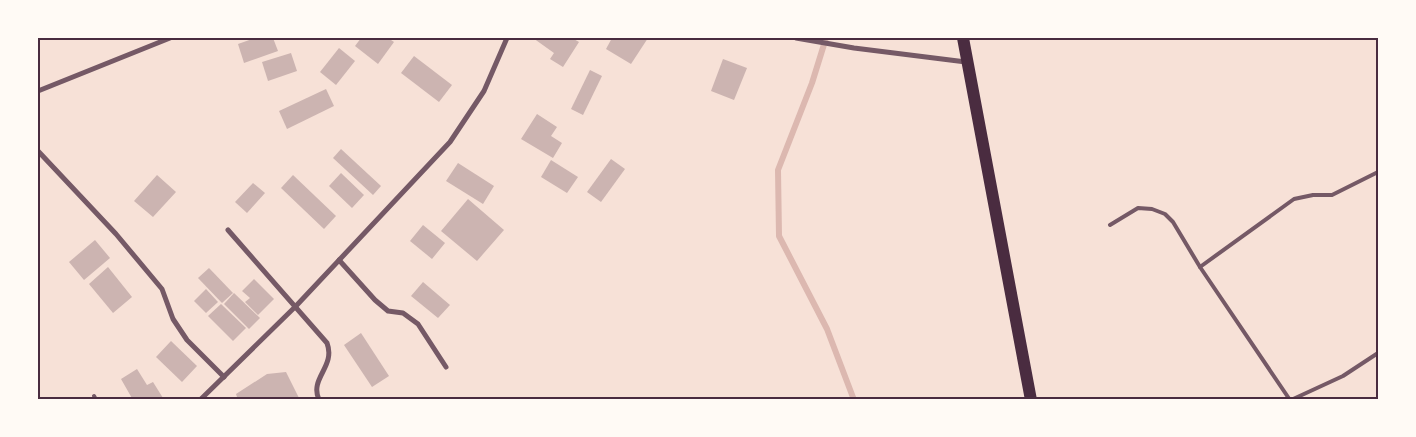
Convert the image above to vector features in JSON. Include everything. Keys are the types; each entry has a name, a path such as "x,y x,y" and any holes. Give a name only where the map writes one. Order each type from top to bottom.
{"main road":[{"path":"963,38 1031,400"}],"street":[{"path":"38,91 170,38"},
{"path":"200,400 296,306 450,142 484,91 507,38"},
{"path":"796,38 854,48 966,62"},
{"path":"38,151 116,234 162,289 177,326 187,340 224,377"},
{"path":"228,230 327,343 330,359 316,386 319,400"},
{"path":"340,260 375,300 388,311 403,313 418,324 446,367"}],"lane":[{"path":"1200,266 1294,199 1312,195 1332,195 1362,182 1378,172"},
{"path":"1110,225 1138,208 1152,208 1165,214 1173,222 1200,266 1290,400 1343,376 1378,353"}],"building":[{"path":"255,38 273,38 278,51 244,63 238,44"},
{"path":"361,38 388,38 394,42 378,64 355,46"},
{"path":"533,38 572,38 579,42 563,67 550,59 554,53"},
{"path":"612,38 648,38 631,64 606,49"},
{"path":"339,48 355,61 336,85 320,72"},
{"path":"291,53 297,71 268,81 262,62"},
{"path":"414,56 452,85 439,102 401,73"},
{"path":"723,59 747,68 734,100 711,91"},
{"path":"590,70 602,76 583,115 571,109"},
{"path":"326,89 334,106 287,129 279,111"},
{"path":"537,114 557,127 551,136 562,143 553,158 521,139"},
{"path":"341,149 381,186 373,195 333,158"},
{"path":"611,159 625,169 601,202 587,192"},
{"path":"551,160 578,177 567,193 541,177"},
{"path":"458,163 494,186 483,204 446,181"},
{"path":"341,173 364,195 352,208 329,186"},
{"path":"157,175 176,192 153,217 134,201"},
{"path":"293,175 336,216 324,229 281,188"},
{"path":"253,183 265,193 247,213 235,202"},
{"path":"468,199 504,230 477,261 441,231"},
{"path":"423,225 445,243 432,259 410,241"},
{"path":"95,240 110,258 84,280 69,262"},
{"path":"108,267 132,297 113,313 89,284"},
{"path":"209,268 233,293 222,303 198,278"},
{"path":"254,279 274,299 258,315 245,302 250,298 242,291"},
{"path":"423,282 450,305 438,318 411,296"},
{"path":"206,289 218,302 206,313 194,301"},
{"path":"234,293 260,318 249,329 224,304"},
{"path":"221,304 246,328 233,341 208,316"},
{"path":"361,333 389,376 372,387 344,345"},
{"path":"171,341 197,366 182,382 156,357"},
{"path":"137,369 147,385 153,382 163,398 133,400 121,379"},
{"path":"286,372 300,400 238,400 236,394 267,374"}],"waterway":[{"path":"826,38 812,83 778,170 779,236 827,329 854,400"}]}
